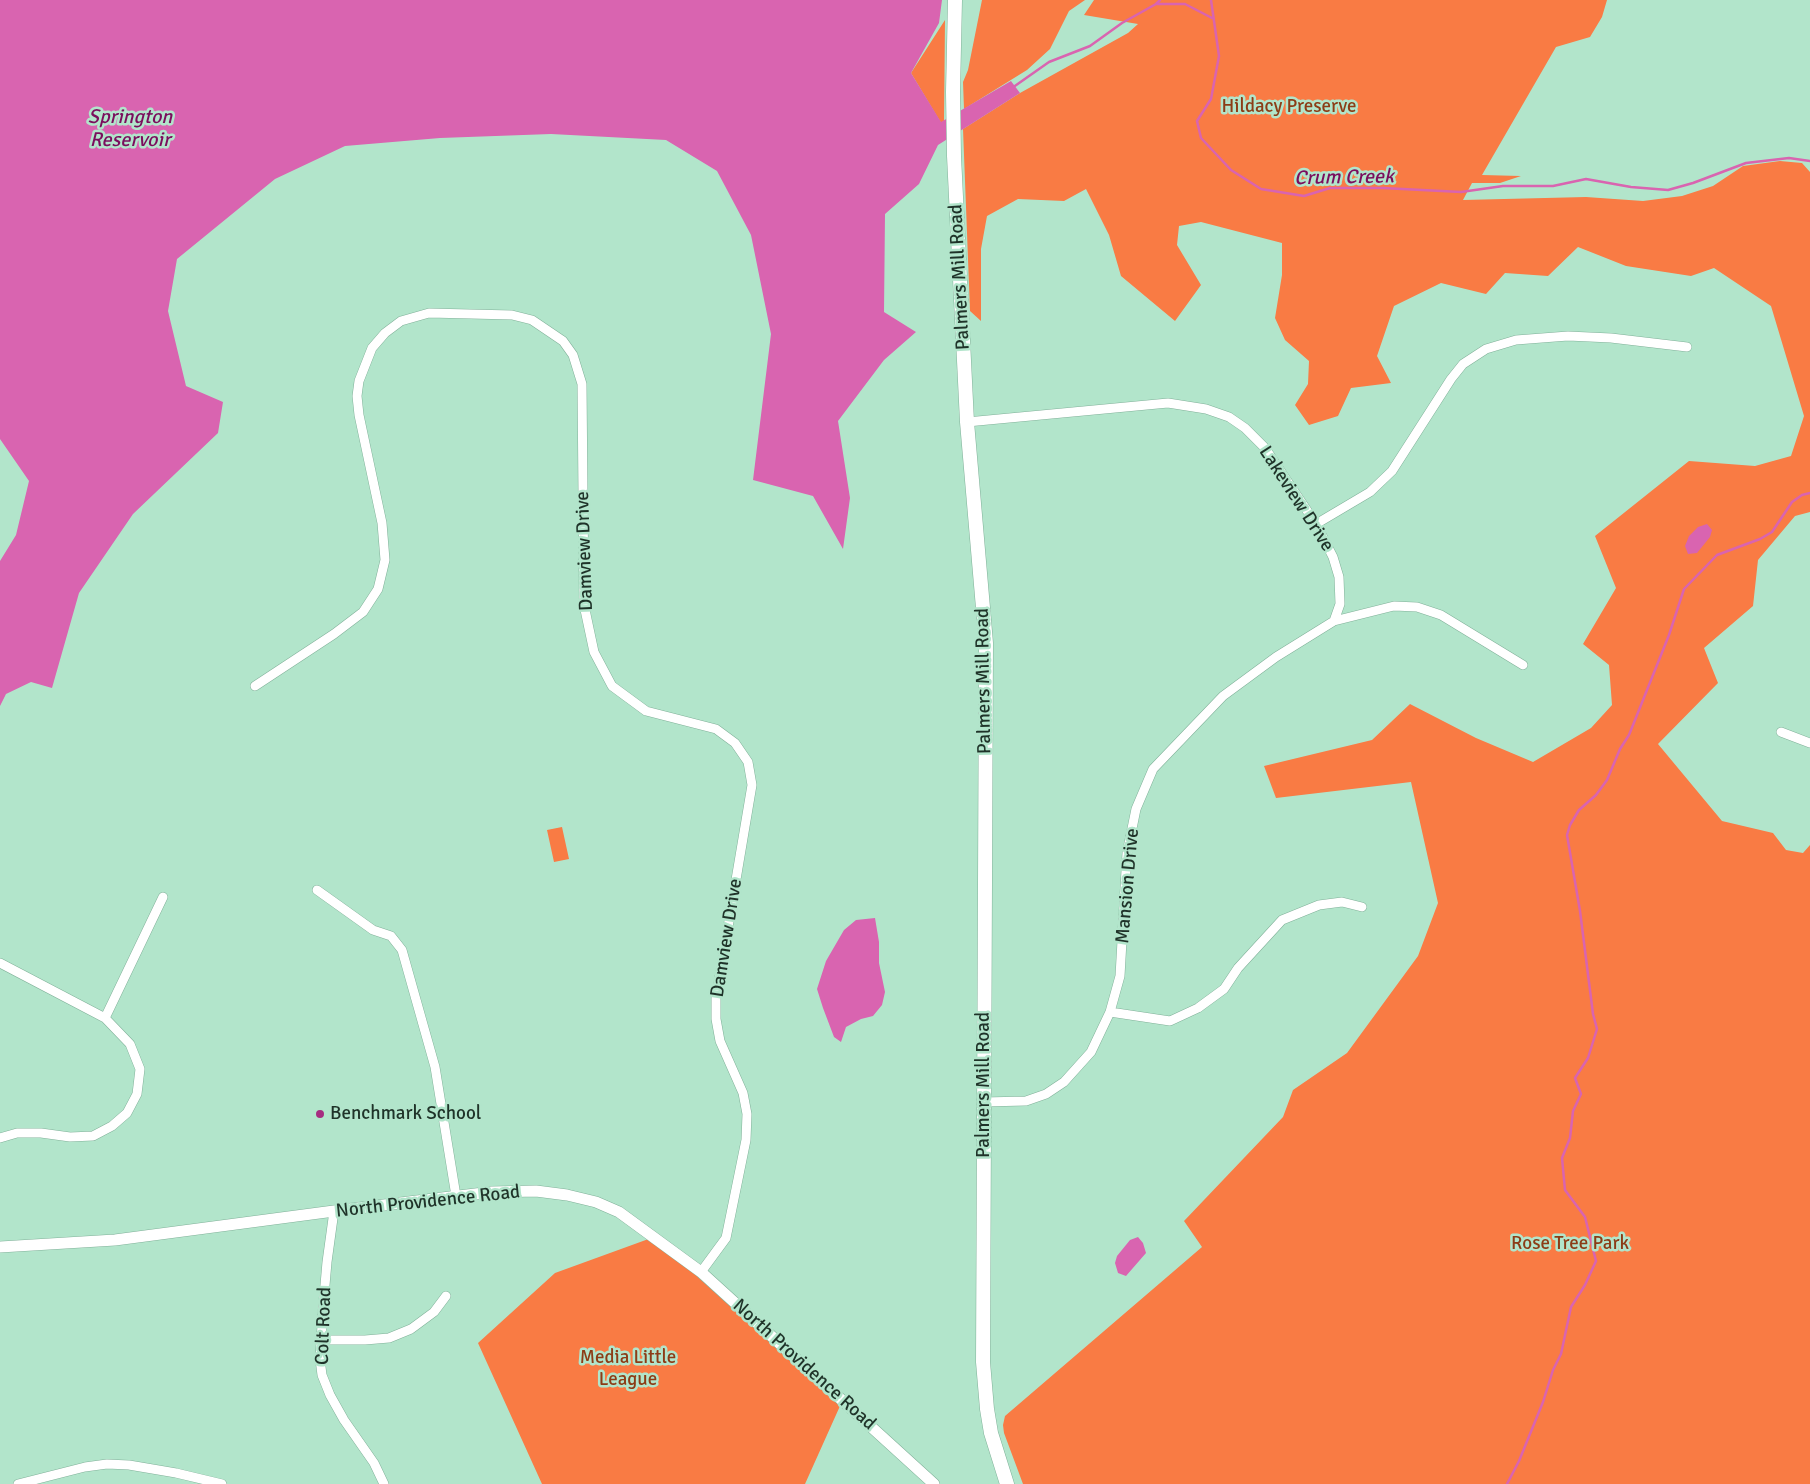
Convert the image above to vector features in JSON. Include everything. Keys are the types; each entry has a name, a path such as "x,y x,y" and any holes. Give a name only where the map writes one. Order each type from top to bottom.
{"main road":[{"name":"Palmers Mill Road","path":"955,0 954,156 967,422 986,643 983,1362 991,1433 1007,1484"},
{"name":"North Providence Road","path":"0,1247 115,1240 492,1192 536,1191 567,1195 596,1202 619,1212 701,1272 934,1484"}],"street":[{"name":"Damview Drive","path":"255,686 334,634 363,612 378,589 385,560 382,523 359,415 358,396 359,381 372,348 385,333 401,321 429,313 512,316 532,320 562,341 573,355 582,384 584,605 594,652 612,686 646,711 716,729 735,742 748,762 752,785 716,1004 716,1019 720,1041 743,1093 747,1114 746,1140 726,1238 701,1272"},
{"path":"1316,524 1370,492 1392,471 1451,379 1463,364 1486,349 1516,340 1568,336 1611,338 1687,347"},
{"name":"Lakeview Drive","path":"967,422 1168,403 1206,408 1229,418 1245,428 1265,448 1316,524 1333,557 1339,577 1340,604 1334,621"},
{"path":"1334,621 1394,606 1418,607 1441,615 1523,665"},
{"name":"Mansion Drive","path":"984,1102 1026,1101 1046,1094 1064,1082 1091,1052 1110,1012 1120,976 1127,853 1136,809 1153,769 1223,696 1276,657 1334,621"},
{"path":"1781,732 1810,743"},
{"path":"317,890 373,930 391,936 402,950 407,961 435,1067 456,1196"},
{"path":"105,1018 163,897"},
{"path":"1110,1012 1170,1021 1198,1008 1224,989 1238,968 1282,920 1319,906 1342,902 1362,907"},
{"path":"0,963 105,1018 130,1044 140,1069 138,1094 127,1113 112,1126 93,1136 70,1137 41,1133 17,1133 0,1138"},
{"name":"Colt Road","path":"334,1211 326,1262 320,1359 322,1375 330,1395 344,1420 374,1463 384,1484"},
{"path":"322,1340 389,1338 411,1329 434,1312 446,1296"},
{"path":"18,1484 52,1480 107,1464 129,1465 176,1473 222,1484"}],"green space":[{"path":"982,0 1085,0 1069,11 1050,49 1027,70 964,109 963,82 968,70"},
{"path":"1094,0 1607,0 1602,17 1590,37 1556,47 1482,175 1521,176 1500,183 1472,183 1463,200 1586,197 1643,201 1682,196 1713,186 1743,166 1780,161 1802,163 1810,172 1810,512 1795,516 1758,560 1753,606 1704,648 1718,683 1658,744 1722,821 1773,833 1786,850 1803,853 1810,845 1810,1484 1023,1484 1004,1433 1005,1416 1202,1247 1184,1221 1283,1117 1293,1090 1347,1053 1418,956 1438,903 1411,782 1276,798 1264,766 1372,740 1410,704 1476,738 1533,762 1591,728 1612,705 1609,665 1583,644 1616,588 1595,536 1689,461 1755,466 1791,456 1804,416 1771,306 1714,268 1691,276 1626,266 1578,247 1548,276 1505,273 1486,294 1441,283 1394,306 1377,356 1391,383 1351,388 1338,416 1309,425 1295,405 1308,384 1309,361 1285,340 1275,318 1282,275 1282,243 1201,222 1179,226 1177,245 1201,285 1175,321 1121,276 1109,235 1086,189 1064,201 1018,199 987,216 981,249 981,321 970,311 963,129 1020,93 1128,33 1138,24 1084,15"},
{"path":"945,20 944,121 941,123 911,73"},
{"path":"562,827 569,859 554,862 547,830"},
{"name":"Media Little League","path":"654,1237 840,1406 805,1484 542,1484 478,1343 555,1273"}],"water":[{"name":"Springton Reservoir","path":"0,0 942,0 939,23 911,73 941,122 1011,81 1020,93 938,145 919,184 885,214 884,312 916,332 884,360 838,421 850,498 843,549 813,496 753,480 771,334 751,235 717,171 666,140 551,134 440,138 345,146 275,179 177,259 168,311 186,386 223,402 218,433 133,514 79,593 52,688 31,682 6,694 0,706 0,561 16,535 29,481 0,439"},
{"path":"1707,524 1712,530 1710,537 1697,553 1688,554 1685,546 1689,536 1698,527"},
{"path":"875,918 879,942 879,963 885,992 882,1005 873,1016 861,1019 846,1027 841,1042 834,1037 817,989 826,961 844,930 856,920"},
{"path":"1138,1237 1143,1243 1146,1253 1126,1276 1118,1273 1115,1263 1117,1256 1130,1240"}],"waterway":[{"name":"Crum Creek","path":"1156,4 1160,0"},
{"name":"Crum Creek","path":"1211,0 1219,56 1211,99 1197,121 1201,138 1231,170 1261,189 1304,196 1330,188 1383,188 1461,192 1503,186 1553,186 1586,179 1631,187 1668,190 1693,183 1746,163 1789,158 1810,161"},
{"name":"Crum Creek","path":"1012,88 1049,62 1090,46 1122,23 1156,4 1185,4 1212,18"},
{"path":"1507,1484 1519,1461 1543,1402 1553,1370 1561,1354 1571,1307 1585,1285 1596,1261 1585,1217 1565,1190 1562,1158 1570,1138 1573,1111 1581,1094 1575,1078 1588,1058 1597,1029 1593,1014 1580,911 1567,835 1570,825 1579,810 1596,795 1607,780 1620,749 1629,735 1669,635 1684,589 1717,555 1760,539 1772,532 1792,502 1802,495 1810,493"}],"place":[{"name":"Benchmark School","path":"320,1114"}],"park label":[{"name":"Hildacy Preserve","path":"1289,107"},
{"name":"Rose Tree Park","path":"1570,1244"}]}
